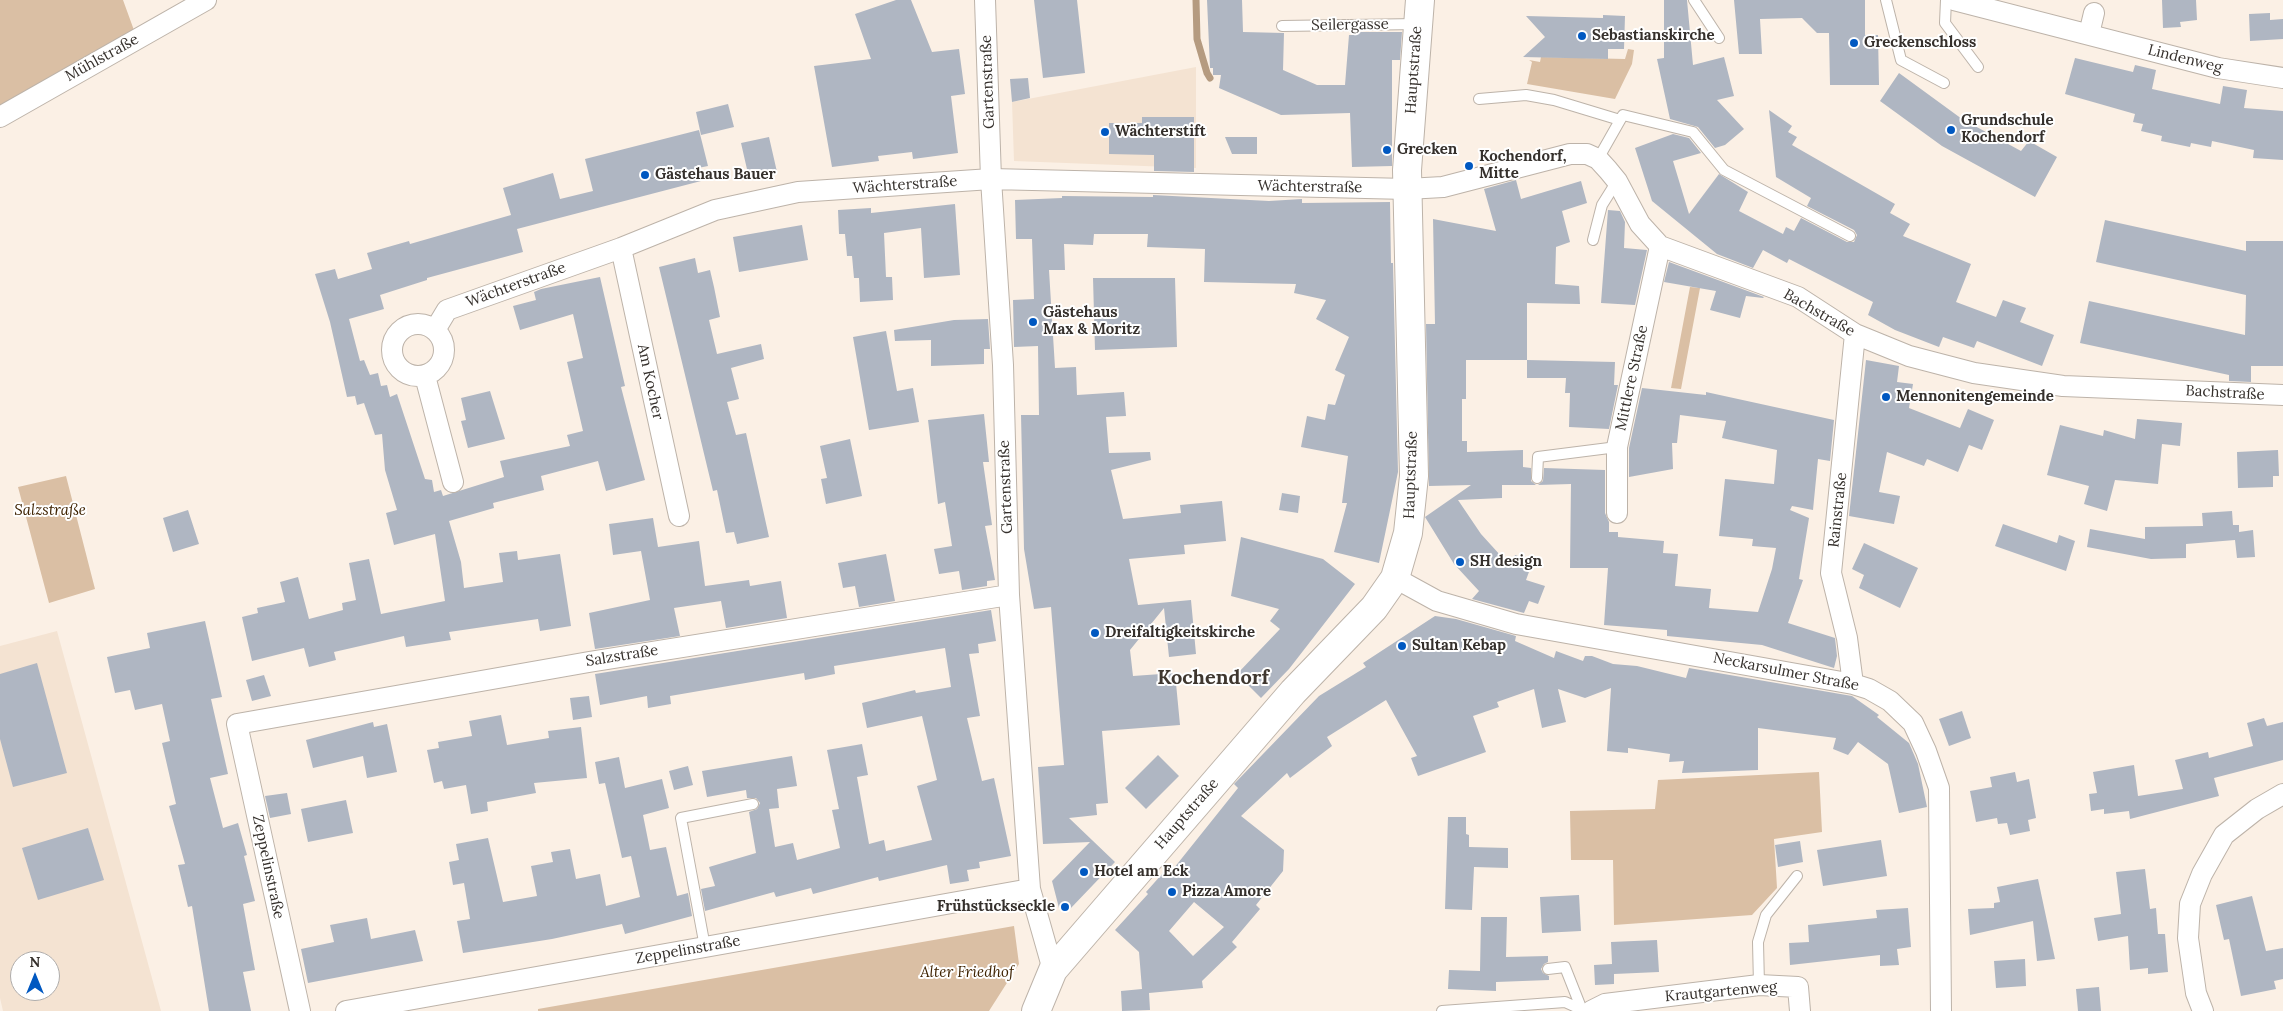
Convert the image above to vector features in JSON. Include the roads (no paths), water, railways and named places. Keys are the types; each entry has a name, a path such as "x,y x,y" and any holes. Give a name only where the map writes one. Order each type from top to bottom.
{"main road":[{"name":"Hauptstraße","path":"1036,1011 1053,970 1293,692 1374,608 1395,578 1408,534 1414,476 1407,189 1419,12"}],"street":[{"name":"Mühlstraße","path":"0,117 206,0"},
{"name":"Gartenstraße","path":"985,0 991,180 1003,365 1009,594 1030,889 1053,970"},
{"name":"Lindenweg","path":"1954,0 2218,68 2283,78"},
{"path":"2089,34 2094,14"},
{"path":"1407,189 1443,187 1467,182 1570,154 1587,154 1598,159"},
{"name":"Bachstraße","path":"1598,159 1617,181 1640,224 1660,246 1798,297 1856,334 1909,356 2010,380 2062,386 2283,395"},
{"name":"Wächterstraße","path":"435,330 447,310 621,248 715,210 798,192 991,180 1407,189"},
{"name":"Mittlere Straße","path":"1617,513 1617,447 1660,246"},
{"name":"Am Kocher","path":"621,248 678,516"},
{"path":"416,324 426,325 435,330 442,340 444,357 438,369 425,376 410,376 398,368 391,355 394,339 402,329 416,324"},
{"name":"Rainstraße","path":"1854,684 1831,573 1856,334"},
{"path":"425,376 453,482"},
{"name":"Neckarsulmer Straße","path":"1395,578 1437,601 1516,624 1854,684 1869,688 1890,701 1913,723 1926,751 1939,788 1941,1011"},
{"name":"Salzstraße","path":"237,724 589,662 1009,594"},
{"name":"Zeppelinstraße","path":"237,724 300,1011"},
{"path":"2203,1011 2196,993 2188,938 2190,904 2202,874 2224,835 2257,809 2283,794"},
{"name":"Zeppelinstraße","path":"346,1011 1030,889"},
{"name":"Krautgartenweg","path":"1586,1010 1604,1004 1759,985 1798,987 1800,1011"}],"lane":[{"path":"1694,0 1719,38"},
{"path":"1886,0 1901,60 1944,83"},
{"path":"1946,0 1945,23 1978,67"},
{"name":"Seilergasse","path":"1282,26 1419,12"},
{"path":"1479,99 1526,95 1554,100 1620,120"},
{"path":"1598,159 1623,115 1693,132 1724,170 1850,236"},
{"path":"1593,240 1602,205 1617,181"},
{"path":"1538,478 1538,456 1617,447"},
{"path":"705,947 680,818 753,804"},
{"path":"1759,985 1758,942 1766,915 1797,876"},
{"path":"1548,969 1564,968 1586,1010"},
{"path":"1442,1011 1565,1002 1586,1010"}],"waterway":[{"path":"1196,0 1197,39 1210,78"}],"place":[{"name":"Sebastianskirche","path":"1582,36"},
{"name":"Greckenschloss","path":"1854,43"},
{"name":"Grundschule Kochendorf","path":"1951,130"},
{"name":"Wächterstift","path":"1105,132"},
{"name":"Grecken","path":"1387,150"},
{"name":"Kochendorf, Mitte","path":"1469,166"},
{"name":"Gästehaus Bauer","path":"645,175"},
{"name":"Gästehaus Max & Moritz","path":"1033,322"},
{"name":"Mennonitengemeinde","path":"1886,397"},
{"name":"SH design","path":"1460,562"},
{"name":"Dreifaltigkeitskirche","path":"1095,633"},
{"name":"Sultan Kebap","path":"1402,646"},
{"name":"Hotel am Eck","path":"1084,872"},
{"name":"Pizza Amore","path":"1172,892"},
{"name":"Frühstückseckle","path":"1065,907"}],"district":[{"name":"Kochendorf","path":"1213,678"}],"park label":[{"name":"Alter Friedhof","path":"967,973"}]}
